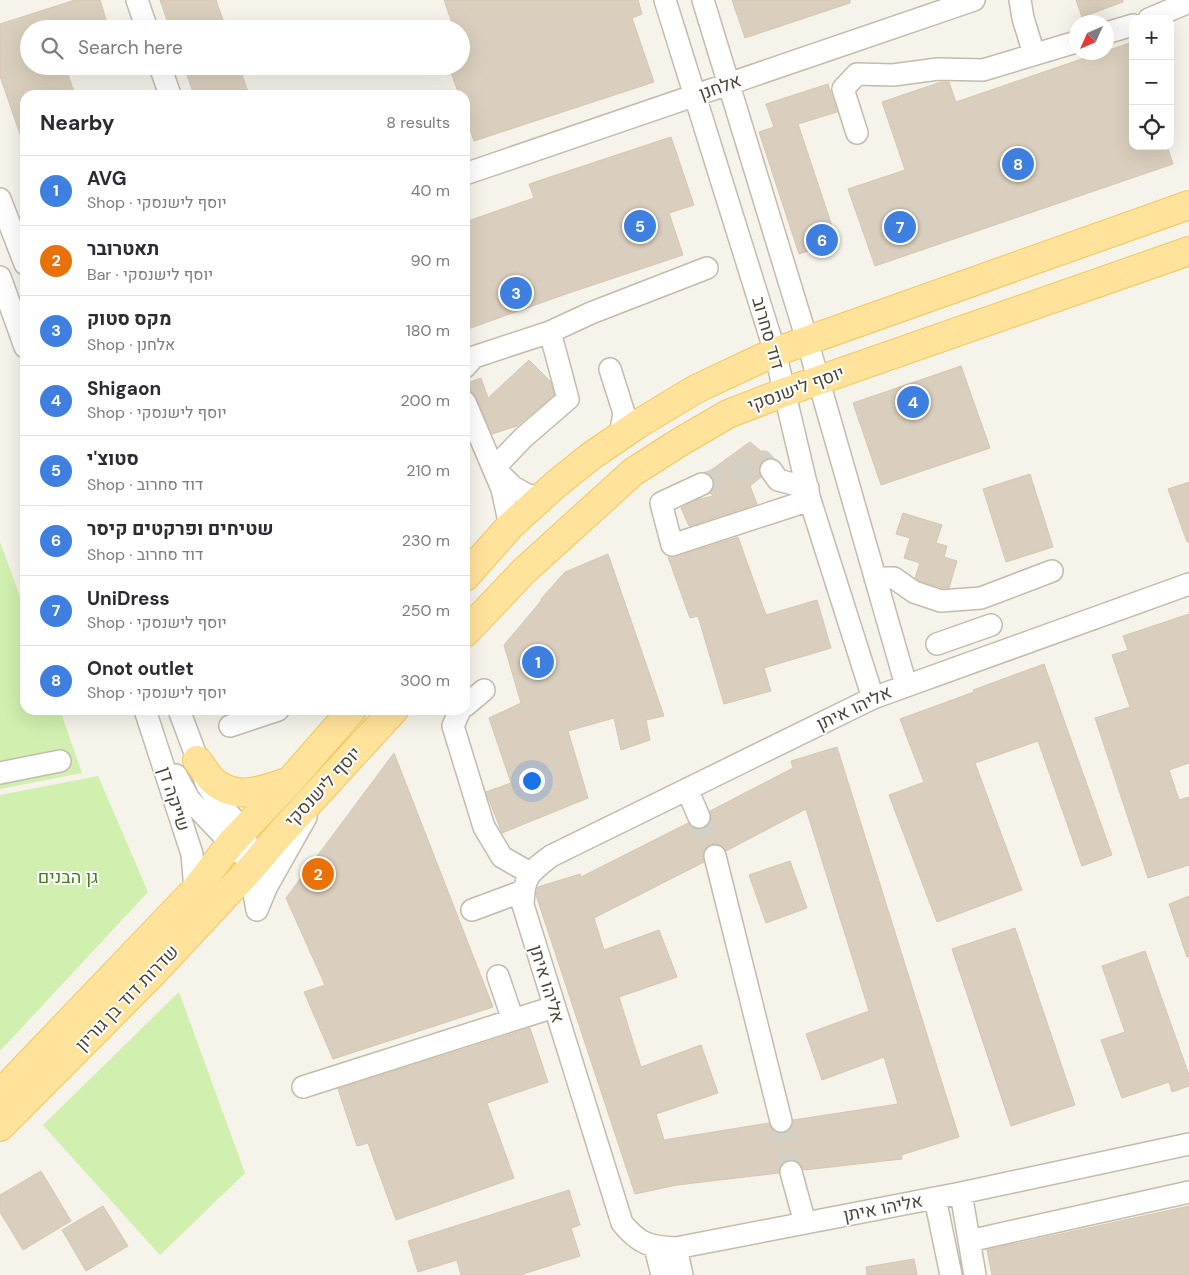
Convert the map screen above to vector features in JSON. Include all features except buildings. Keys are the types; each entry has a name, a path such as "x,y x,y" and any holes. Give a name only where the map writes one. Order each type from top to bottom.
{"main road":[{"path":"470,571 510,526 591,456 696,389 775,352 807,340 1189,205"},
{"name":"יוסף לישנסקי","path":"470,628 524,571 633,472 728,414 784,392 1189,251"},
{"name":"יוסף לישנסקי","path":"237,837 289,782 348,715"},
{"name":"יוסף לישנסקי","path":"253,866 330,778 389,715"},
{"path":"197,760 216,784 235,793 257,793 289,782"},
{"name":"שדרות דוד בן גוריון","path":"0,1094 195,890 237,837"},
{"name":"שדרות דוד בן גוריון","path":"0,1128 145,981 253,866"}],"street":[{"path":"137,0 144,20"},
{"name":"דוד סחרוב","path":"664,0 775,352 809,494 873,698"},
{"name":"דוד סחרוב","path":"703,0 807,340 906,685"},
{"name":"אלחנן","path":"470,172 974,0"},
{"path":"1158,15 1189,2"},
{"path":"1021,9 1034,54"},
{"path":"1114,31 1129,26"},
{"path":"844,44 866,75"},
{"path":"857,133 843,89 866,75 893,76 938,69 983,70 1069,44"},
{"path":"163,75 168,90"},
{"path":"0,199 20,251"},
{"path":"470,362 474,357 550,332 591,313 707,268"},
{"path":"0,277 20,333"},
{"path":"494,468 524,437 568,399 550,332"},
{"path":"610,369 624,413 620,436"},
{"path":"619,395 627,406 648,418"},
{"path":"470,415 494,468 507,506 510,526"},
{"path":"494,468 513,487 530,496 545,495"},
{"path":"771,470 778,480 809,494"},
{"path":"702,484 661,503 672,545 809,494"},
{"path":"875,578 894,578 914,592 941,601 981,598 1052,571"},
{"name":"אליהו איתן","path":"1188,1148 948,1196 666,1248 631,1234 622,1224 523,905 526,882 552,856 873,698 1189,584"},
{"path":"981,598 1000,652"},
{"path":"937,644 990,625"},
{"path":"470,702 484,690"},
{"name":"שייקה דן","path":"147,715 192,854 195,890"},
{"name":"שייקה דן","path":"181,715 207,785 221,805 237,837"},
{"path":"230,726 263,715"},
{"path":"458,715 453,726 484,827 502,857 526,882 472,910"},
{"path":"154,738 189,799 237,837 253,866 253,888 257,910 286,850 330,778"},
{"path":"0,773 60,761"},
{"path":"687,789 699,817"},
{"path":"715,856 781,1122"},
{"path":"498,976 513,1020"},
{"path":"303,1088 554,1007"},
{"path":"791,1172 805,1223"},
{"path":"969,1241 1189,1192"},
{"path":"948,1196 969,1241 975,1275"},
{"path":"948,1196 951,1275"},
{"path":"948,1196 966,1275"},
{"path":"662,1275 666,1248"},
{"path":"666,1248 682,1275"}],"green space":[{"path":"0,542 20,596 20,715 62,715 82,773 0,789"},
{"name":"גן הבנים","path":"98,776 148,892 0,1051 0,795"},
{"path":"179,992 245,1173 160,1255 43,1125"}],"tunnel":[{"path":"702,484 763,461 771,470"},
{"path":"699,817 715,856"},
{"path":"781,1121 791,1172"}],"place":[{"name":"Onot outlet","path":"1018,164"},
{"name":"סטוצ'י","path":"640,226"},
{"name":"UniDress","path":"900,227"},
{"name":"שטיחים ופרקטים קיסר","path":"822,240"},
{"name":"מקס סטוק","path":"516,293"},
{"name":"Shigaon","path":"913,402"},
{"name":"AVG","path":"538,662"},
{"name":"תאטרובר","path":"318,874"}]}
